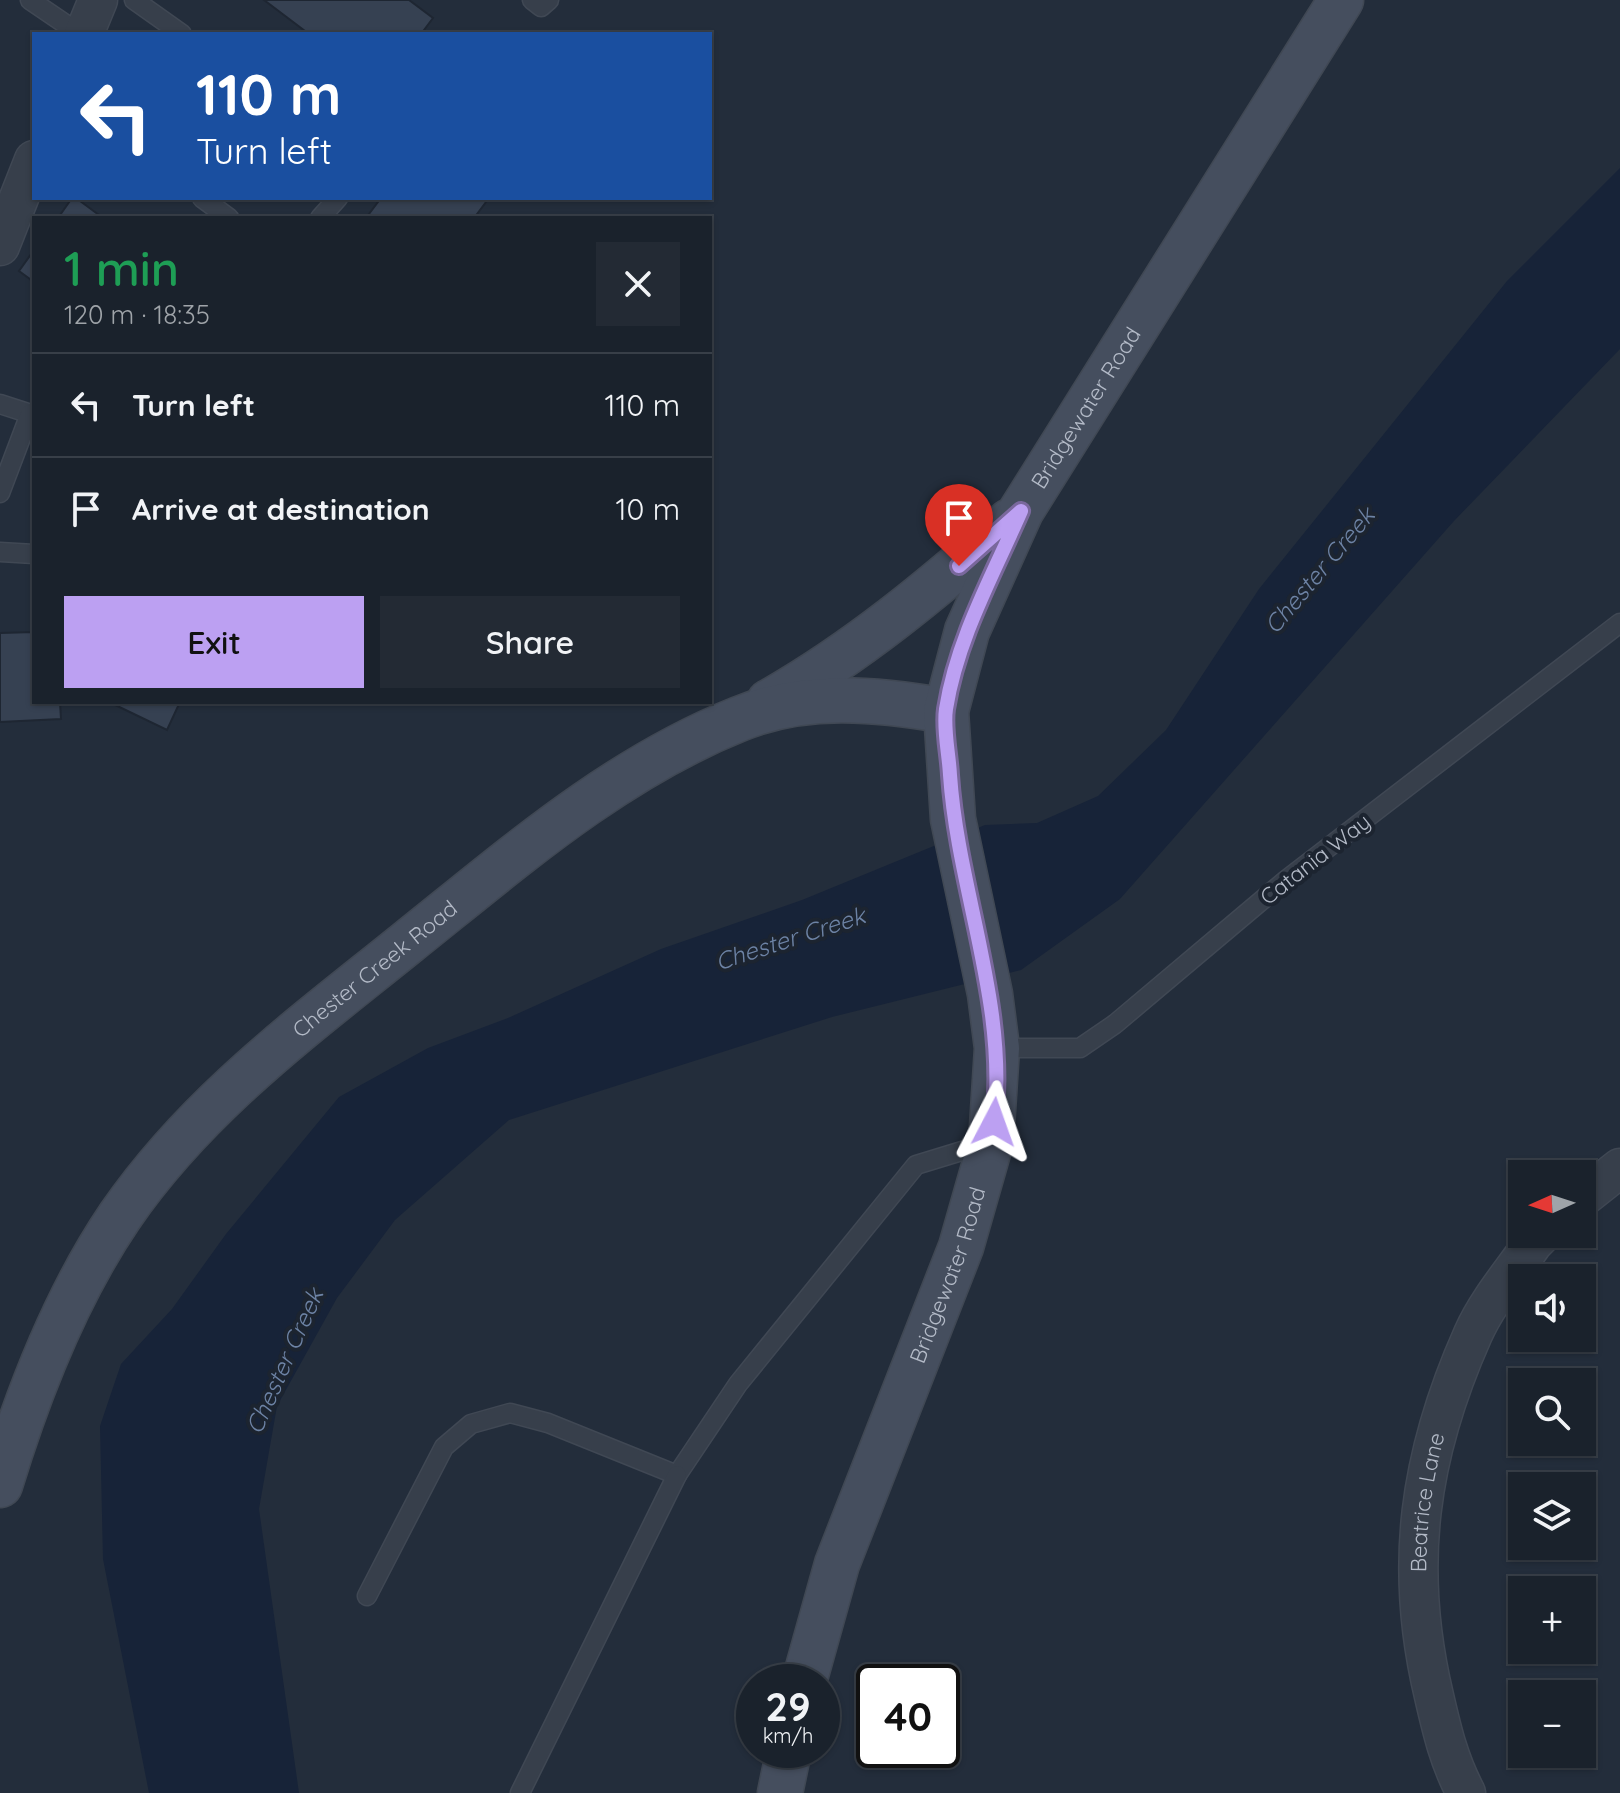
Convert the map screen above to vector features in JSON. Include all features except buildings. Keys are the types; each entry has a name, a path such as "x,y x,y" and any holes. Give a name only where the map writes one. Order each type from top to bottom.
{"street":[{"path":"83,32 98,0"},
{"name":"Bridgewater Road","path":"809,1664 837,1564 961,1247 991,1142 997,1048 990,994 953,819 946,711 967,631 1021,511 1341,0"},
{"path":"0,243 32,165"},
{"path":"740,718 838,660 917,602 1021,511"},
{"name":"Chester Creek Road","path":"0,1485 18,1425 83,1279 119,1217 171,1150 223,1094 296,1029 558,821 649,765 740,718 797,704 848,699 946,711"},
{"path":"1596,1187 1620,1168"},
{"name":"Beatrice Lane","path":"1466,1793 1449,1761 1421,1644 1416,1543 1435,1429 1474,1331 1530,1248"},
{"path":"780,1793 785,1768"}],"lane":[{"path":"30,0 79,32"},
{"path":"134,0 179,32"},
{"path":"532,0 541,7 549,0"},
{"path":"205,200 226,216"},
{"path":"322,216 336,200"},
{"path":"0,404 32,415 0,493"},
{"path":"0,552 32,554"},
{"name":"Catania Way","path":"997,1048 1080,1048 1115,1024 1286,880 1620,623"},
{"path":"520,1793 677,1475 738,1384 916,1165 991,1142"},
{"path":"367,1596 444,1447 471,1424 510,1413 548,1423 677,1475"}],"water":[{"name":"Chester Creek","path":"1620,168 1620,349 1454,521 1120,899 1021,970 832,1017 509,1120 395,1220 337,1298 277,1406 259,1509 299,1793 149,1793 103,1559 100,1426 121,1364 172,1309 226,1234 339,1097 428,1048 508,1018 661,949 802,900 985,825 1037,823 1098,796 1166,730 1259,589 1507,281"}],"route":[{"path":"959,566 1021,511 967,631 946,711 953,819 990,994 997,1048 994,1122"}]}
